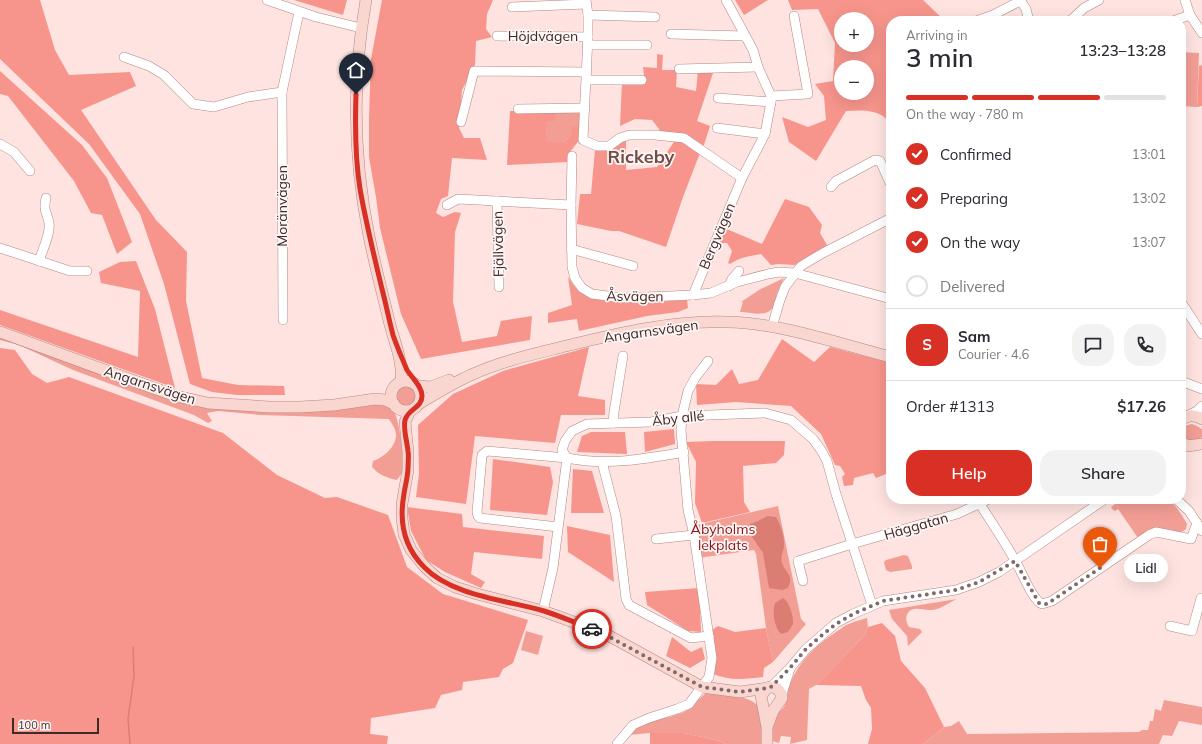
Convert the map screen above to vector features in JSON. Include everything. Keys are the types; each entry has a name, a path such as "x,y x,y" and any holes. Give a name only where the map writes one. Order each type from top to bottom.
{"main road":[{"path":"366,0 361,28 356,80 355,121 360,187 369,237 390,325 398,350 408,372 418,385 422,395 420,403 417,407 410,411 405,422 408,470 402,504 402,518 404,534 411,550 424,566 437,578 455,587 543,611 604,634 702,687 740,692 775,687 782,694 782,698 778,706 773,711 767,727"},
{"name":"Angarnsvägen","path":"418,385 430,387 492,363 532,351 651,323 692,317 734,316 886,349"},
{"name":"Angarnsvägen","path":"420,403 471,374 512,359 596,339 657,327 690,323 729,322 773,324 792,331 886,356"},
{"name":"Angarnsvägen","path":"0,332 176,396 203,402 270,407 334,405 375,399 385,400 395,406"},
{"path":"398,350 402,372 398,383 391,394 399,421 406,433"},
{"path":"398,383 408,380 418,385"},
{"name":"Angarnsvägen","path":"353,402 372,396 398,383"},
{"path":"395,406 401,410 410,411"},
{"path":"1186,418 1196,416 1202,419"},
{"path":"1186,447 1202,444"},
{"path":"767,744 767,727 763,693 769,687"},
{"path":"740,692 771,707 778,706"}],"street":[{"path":"267,0 299,12 361,28"},
{"path":"726,0 753,50 758,68 771,99"},
{"path":"988,16 1020,0 1026,8 1028,16"},
{"path":"1075,16 1084,8 1099,0"},
{"path":"1185,0 1190,15 1202,33"},
{"name":"Höjdvägen","path":"512,7 586,2 588,15 588,41 583,140 597,146 609,146 620,138 629,135 656,135 684,138 742,178"},
{"name":"Moränvägen","path":"283,320 282,92 299,12"},
{"name":"Höjdvägen","path":"588,15 655,17"},
{"path":"1186,16 1190,15"},
{"path":"718,98 771,99 808,94 794,16"},
{"path":"671,34 745,36"},
{"name":"Höjdvägen","path":"497,36 648,45"},
{"path":"124,56 149,66 159,72 193,104 214,107 248,97 282,92"},
{"path":"510,71 511,67 567,67"},
{"path":"679,69 758,68"},
{"path":"460,122 474,72 510,71 642,80"},
{"name":"Bergvägen","path":"693,296 742,178 765,134 771,99"},
{"path":"518,109 585,108"},
{"path":"717,128 765,134"},
{"path":"0,144 14,152 30,171"},
{"name":"Åsvägen","path":"572,156 572,267 575,278 582,288 592,294 624,298 693,296 711,293 729,286 779,272 795,273 886,298"},
{"path":"831,187 836,181 875,160 880,161 886,174"},
{"path":"39,261 49,224 44,207 46,198"},
{"path":"447,205 458,199 571,205"},
{"name":"Fjällvägen","path":"497,201 499,287"},
{"path":"773,324 785,287 801,266 886,221"},
{"path":"0,248 70,271 87,271"},
{"path":"571,249 633,266"},
{"path":"729,286 739,270"},
{"path":"1186,310 1202,334"},
{"path":"613,423 623,356"},
{"path":"616,744 633,722 689,704 709,677 712,658 694,535 688,510 681,430 682,416 688,391 695,378 708,361"},
{"path":"1186,383 1202,389"},
{"path":"1186,417 1197,412 1202,406"},
{"name":"Åby allé","path":"567,458 562,450 565,441 572,431 587,424 651,422 682,416 765,413 791,420 813,439 827,461 836,494 872,605"},
{"path":"558,527 480,518 477,512 482,455 487,451 602,462 631,460 684,452"},
{"path":"543,611 553,568 567,458"},
{"path":"602,462 616,516 626,599 629,605 691,638 709,636"},
{"path":"980,504 1039,603 1042,604 1047,604 1149,535 1156,532 1191,539 1200,527 1189,511 1181,504"},
{"name":"Häggatan","path":"852,544 957,514 980,504"},
{"path":"769,687 790,668 806,649 836,624 853,614 883,601 956,590 979,582 1015,561 1098,504"},
{"path":"656,539 694,535"},
{"path":"803,581 798,561 852,544"},
{"path":"1170,626 1192,631 1201,598"},
{"path":"782,694 790,668"}],"green space":[{"path":"1186,52 1199,53 1197,107 1186,106"},
{"path":"579,110 581,126 564,142 545,142 546,121 554,111"},
{"path":"784,278 771,310 762,314 740,312 743,302 741,302 759,290"},
{"path":"0,336 191,403 378,402 387,405 394,411 400,432 403,452 402,473 397,480 383,476 372,467 373,461 381,457 394,444 396,435 394,427 389,419 260,415 218,411 207,413 212,421 208,423 194,415 73,370 19,345 0,340"},
{"path":"402,385 410,385 417,392 417,400 410,407 402,407 395,400 395,392"},
{"path":"1192,424 1202,429 1202,437 1193,441 1186,438 1186,426"},
{"path":"1115,504 1173,504 1187,524 1186,529 1180,533 1155,528 1138,538 1118,509 1115,511 1111,507"},
{"name":"Åbyholms lekplats","path":"778,506 801,619 806,624 773,662 766,628 756,554 754,550 698,558 692,526"},
{"path":"904,555 908,556 912,569 890,572 886,570 884,562 886,560"},
{"path":"957,599 933,610 915,609 909,612 906,621 909,627 920,629 922,632 908,646 907,636 892,619 889,610"},
{"path":"867,618 868,627 865,635 816,685 809,689 807,740 790,744 791,737 781,736 779,743 772,741 771,731 774,720 777,714 784,707 790,684 803,661 822,642 844,626"},
{"path":"526,631 543,636 538,655 521,650"},
{"path":"706,693 730,695 746,699 759,707 763,720 762,744 726,744 716,740 684,733 650,733 629,735 634,729 656,719 670,717 684,712"},
{"path":"1164,700 1202,707 1202,725 1179,721 1172,736 1163,735 1159,744 923,744 944,727 951,726 959,721 967,734 1139,732 1142,730 1148,730 1150,721 1153,721 1155,709 1161,711"}],"shaded area":[{"path":"0,0 40,0 55,50 69,75 130,72 136,86 81,110 156,220 187,252 186,301 202,378 238,385 284,386 285,395 237,395 212,392 190,384 164,284 140,214 89,144 0,59"},
{"path":"294,0 347,0 343,15"},
{"path":"382,0 493,0 487,14 486,29 492,37 476,41 475,65 462,90 459,128 464,138 480,138 487,160 452,158 448,196 441,199 436,213 443,217 455,212 461,213 455,232 453,302 462,342 497,336 501,321 532,316 530,340 421,359 401,314 380,228 369,157 371,59"},
{"path":"735,0 768,0 744,15"},
{"path":"788,0 923,0 940,16 886,16 886,119 883,116 872,112 846,111 816,161 789,142 782,117 808,127 826,120 824,96 815,84 833,81 834,62 834,100 874,100 874,60 834,60 835,52 874,52 874,12 834,12 834,41 818,9 792,10"},
{"path":"657,54 663,55 662,70 677,70 676,87 696,91 698,70 714,70 697,121 710,126 703,148 662,133 652,120 635,119 620,126 622,83 645,83 643,67 657,68"},
{"path":"1202,65 1202,106 1197,107 1199,66"},
{"path":"0,71 82,145 107,178 132,242 117,254 102,215 91,213 74,181 8,96 0,94"},
{"path":"510,111 554,111 555,121 546,122 546,142 564,142 571,135 572,127 581,126 580,139 570,152 568,162 507,165"},
{"path":"676,139 700,153 666,247 619,231 611,231 577,224 580,194 591,194 595,150 606,150 626,140 626,170 657,167"},
{"path":"785,199 809,207 822,225 820,233 827,245 795,265 771,265 761,254 741,258 730,264 728,263 732,251 727,243 723,243 718,248 714,258 709,257 722,227 762,244"},
{"path":"136,261 155,309 175,388 0,325 0,310 138,357 140,291 101,283 99,272 120,262"},
{"path":"568,277 578,290 588,296 601,300 615,302 646,302 687,300 688,308 678,312 647,316 579,331 577,319 548,323 548,313 572,305"},
{"path":"782,339 814,362 830,347 886,362 886,474 876,478 873,473 854,478 853,485 844,486 842,477 845,474 840,466 835,465 821,434 791,406 736,402 697,405 696,384 716,385 732,369 739,384 758,380"},
{"path":"589,347 578,396 605,400 605,415 561,415 555,443 475,436 466,504 416,497 419,474 418,425 453,394 503,371"},
{"path":"0,348 15,350 32,374 47,383 69,377 223,433 277,475 325,498 337,497 388,515 407,567 443,594 528,620 513,663 503,669 499,677 463,682 462,690 441,695 435,708 371,718 370,734 388,736 387,744 0,744"},
{"path":"674,429 675,444 645,452 644,432"},
{"path":"591,432 625,432 627,454 577,452 582,436"},
{"path":"785,441 784,455 776,463 743,466 744,502 750,512 702,523 695,503 696,462 686,442"},
{"path":"493,459 550,467 553,482 547,515 490,510"},
{"path":"573,469 592,471 604,513 571,513"},
{"path":"407,507 462,514 463,527 544,536 542,559 474,552 471,574 485,582 481,588 445,572 426,560 411,531"},
{"path":"768,516 776,517 783,536 784,547 781,561 789,574 790,583 788,588 782,590 769,588 763,553 752,537 750,524"},
{"path":"567,526 610,535 614,582 568,552"},
{"path":"699,588 701,632 688,631 647,605 645,592"},
{"path":"783,598 791,610 793,624 788,632 781,634 775,623 774,611 775,603"},
{"path":"882,623 895,636 901,661 925,688 944,727 923,744 868,744 872,729 871,708 866,700 861,686 816,685 865,635 868,627"},
{"path":"718,626 735,632 766,628 773,662 764,668 763,677 732,679 713,674 712,630"},
{"path":"672,637 691,652 702,647 705,659 690,668 666,656"},
{"path":"650,733 684,733 716,740 726,744 650,744"}],"waterway":[{"path":"130,744 128,719 134,676 133,647"}],"way so far":[{"path":"592,629 702,687 740,692 771,687 806,649 836,624 853,614 883,601 956,590 979,582 999,572 1015,561 1039,603 1047,604 1100,568"}],"place":[{"name":"Lidl","path":"1100,568"}],"district":[{"name":"Rickeby","path":"641,157"}],"route":[{"path":"356,94 355,121 360,187 369,237 386,303 390,325 398,350 408,372 419,386 422,395 420,403 417,407 410,411 405,422 408,470 402,504 402,518 404,534 411,550 424,566 437,578 455,587 543,611 592,629"}]}
